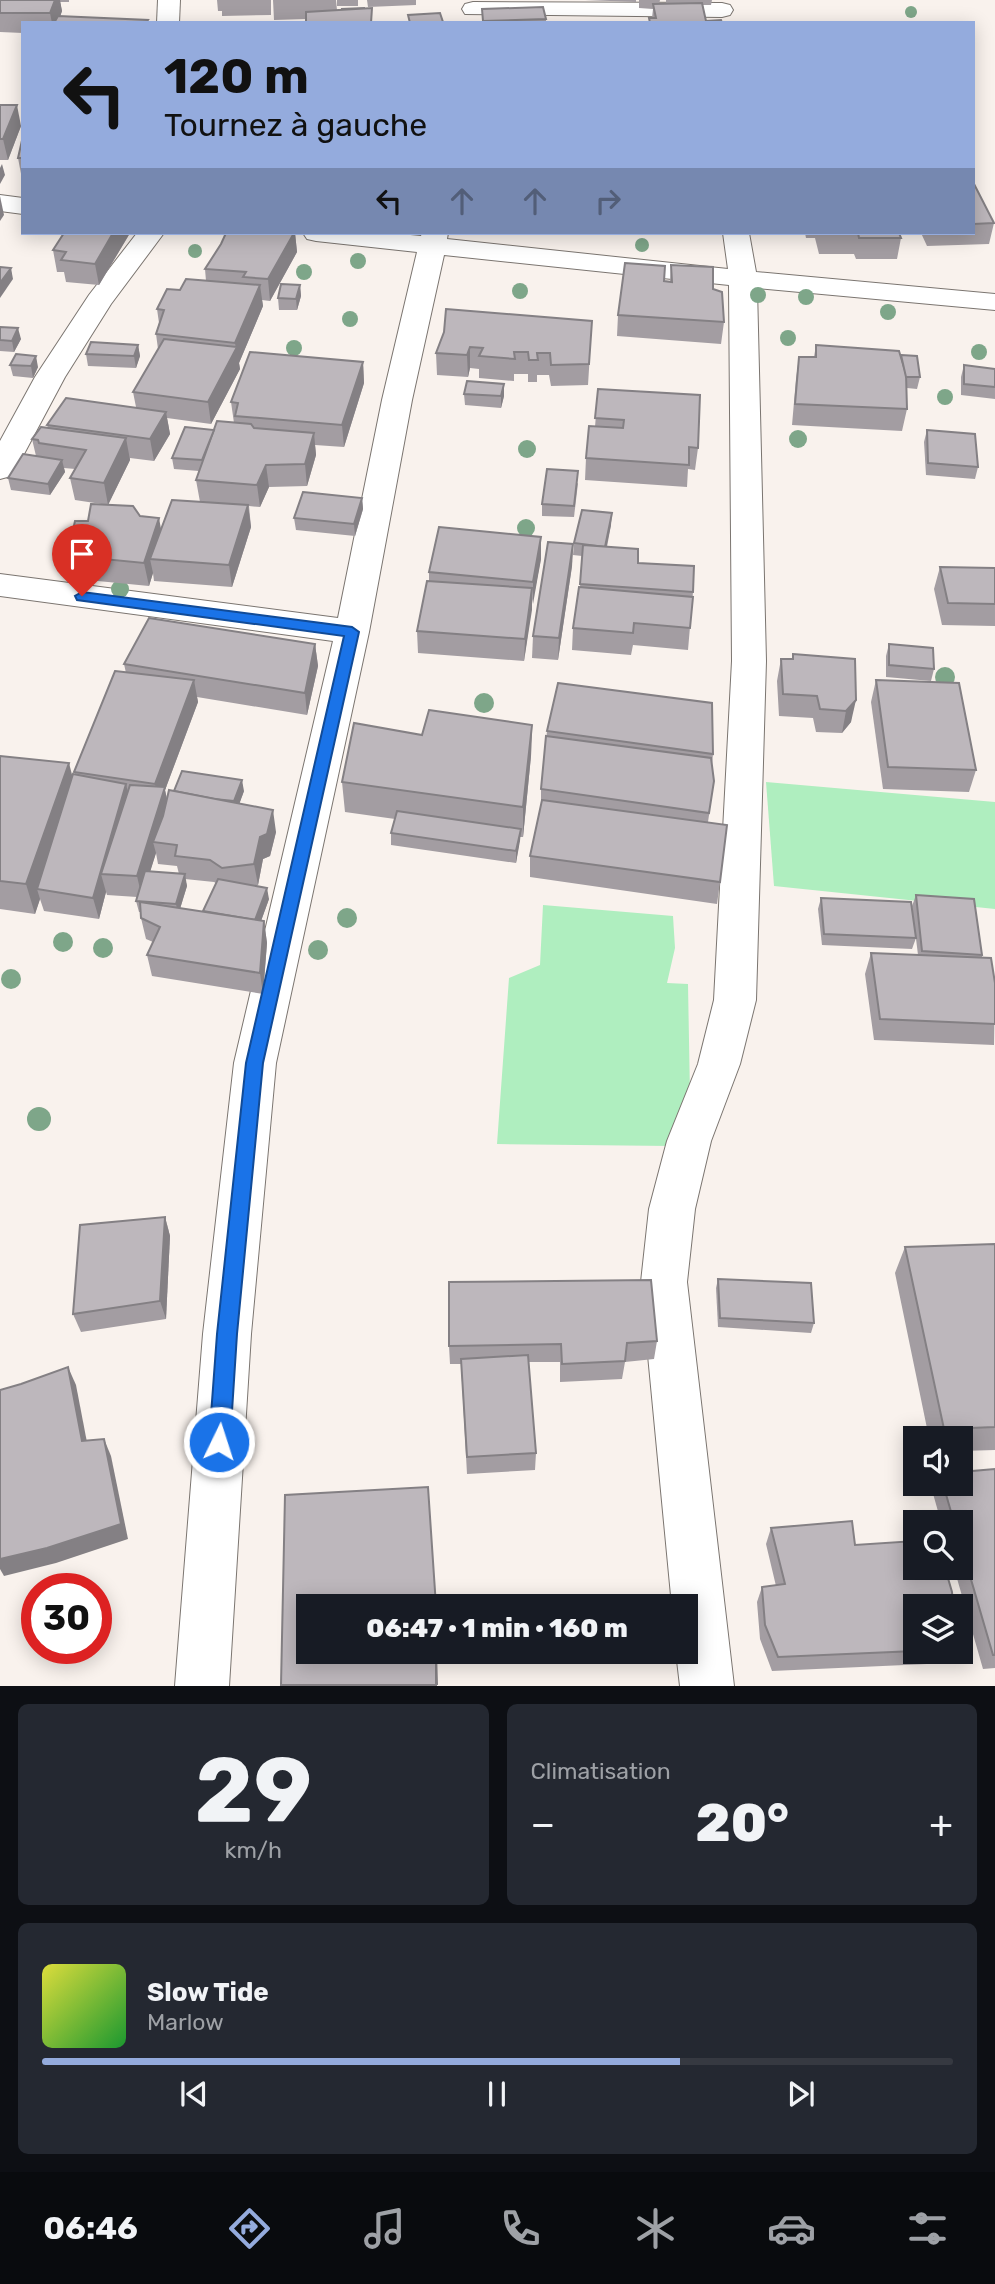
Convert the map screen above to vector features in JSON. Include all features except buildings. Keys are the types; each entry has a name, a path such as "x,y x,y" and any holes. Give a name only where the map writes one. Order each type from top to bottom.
{"street":[{"path":"168,21 169,0"},
{"path":"473,11 723,11"},
{"path":"0,203 21,206"},
{"path":"0,469 50,377 99,301 149,235"},
{"path":"363,235 434,238 898,295 995,302"},
{"path":"707,1685 664,1282 672,1209 683,1164 719,1063 736,1000 749,661 743,277 736,235"},
{"path":"202,1685 227,1334 255,1063 352,632 397,400 434,238"},
{"path":"0,585 352,632"}],"green space":[{"path":"766,782 995,802 995,909 774,886"},
{"path":"543,905 673,916 675,948 667,983 688,984 690,1096 671,1146 497,1144 509,978 540,965"}],"route":[{"path":"82,596 352,632 255,1063 227,1334 219,1442"}]}
